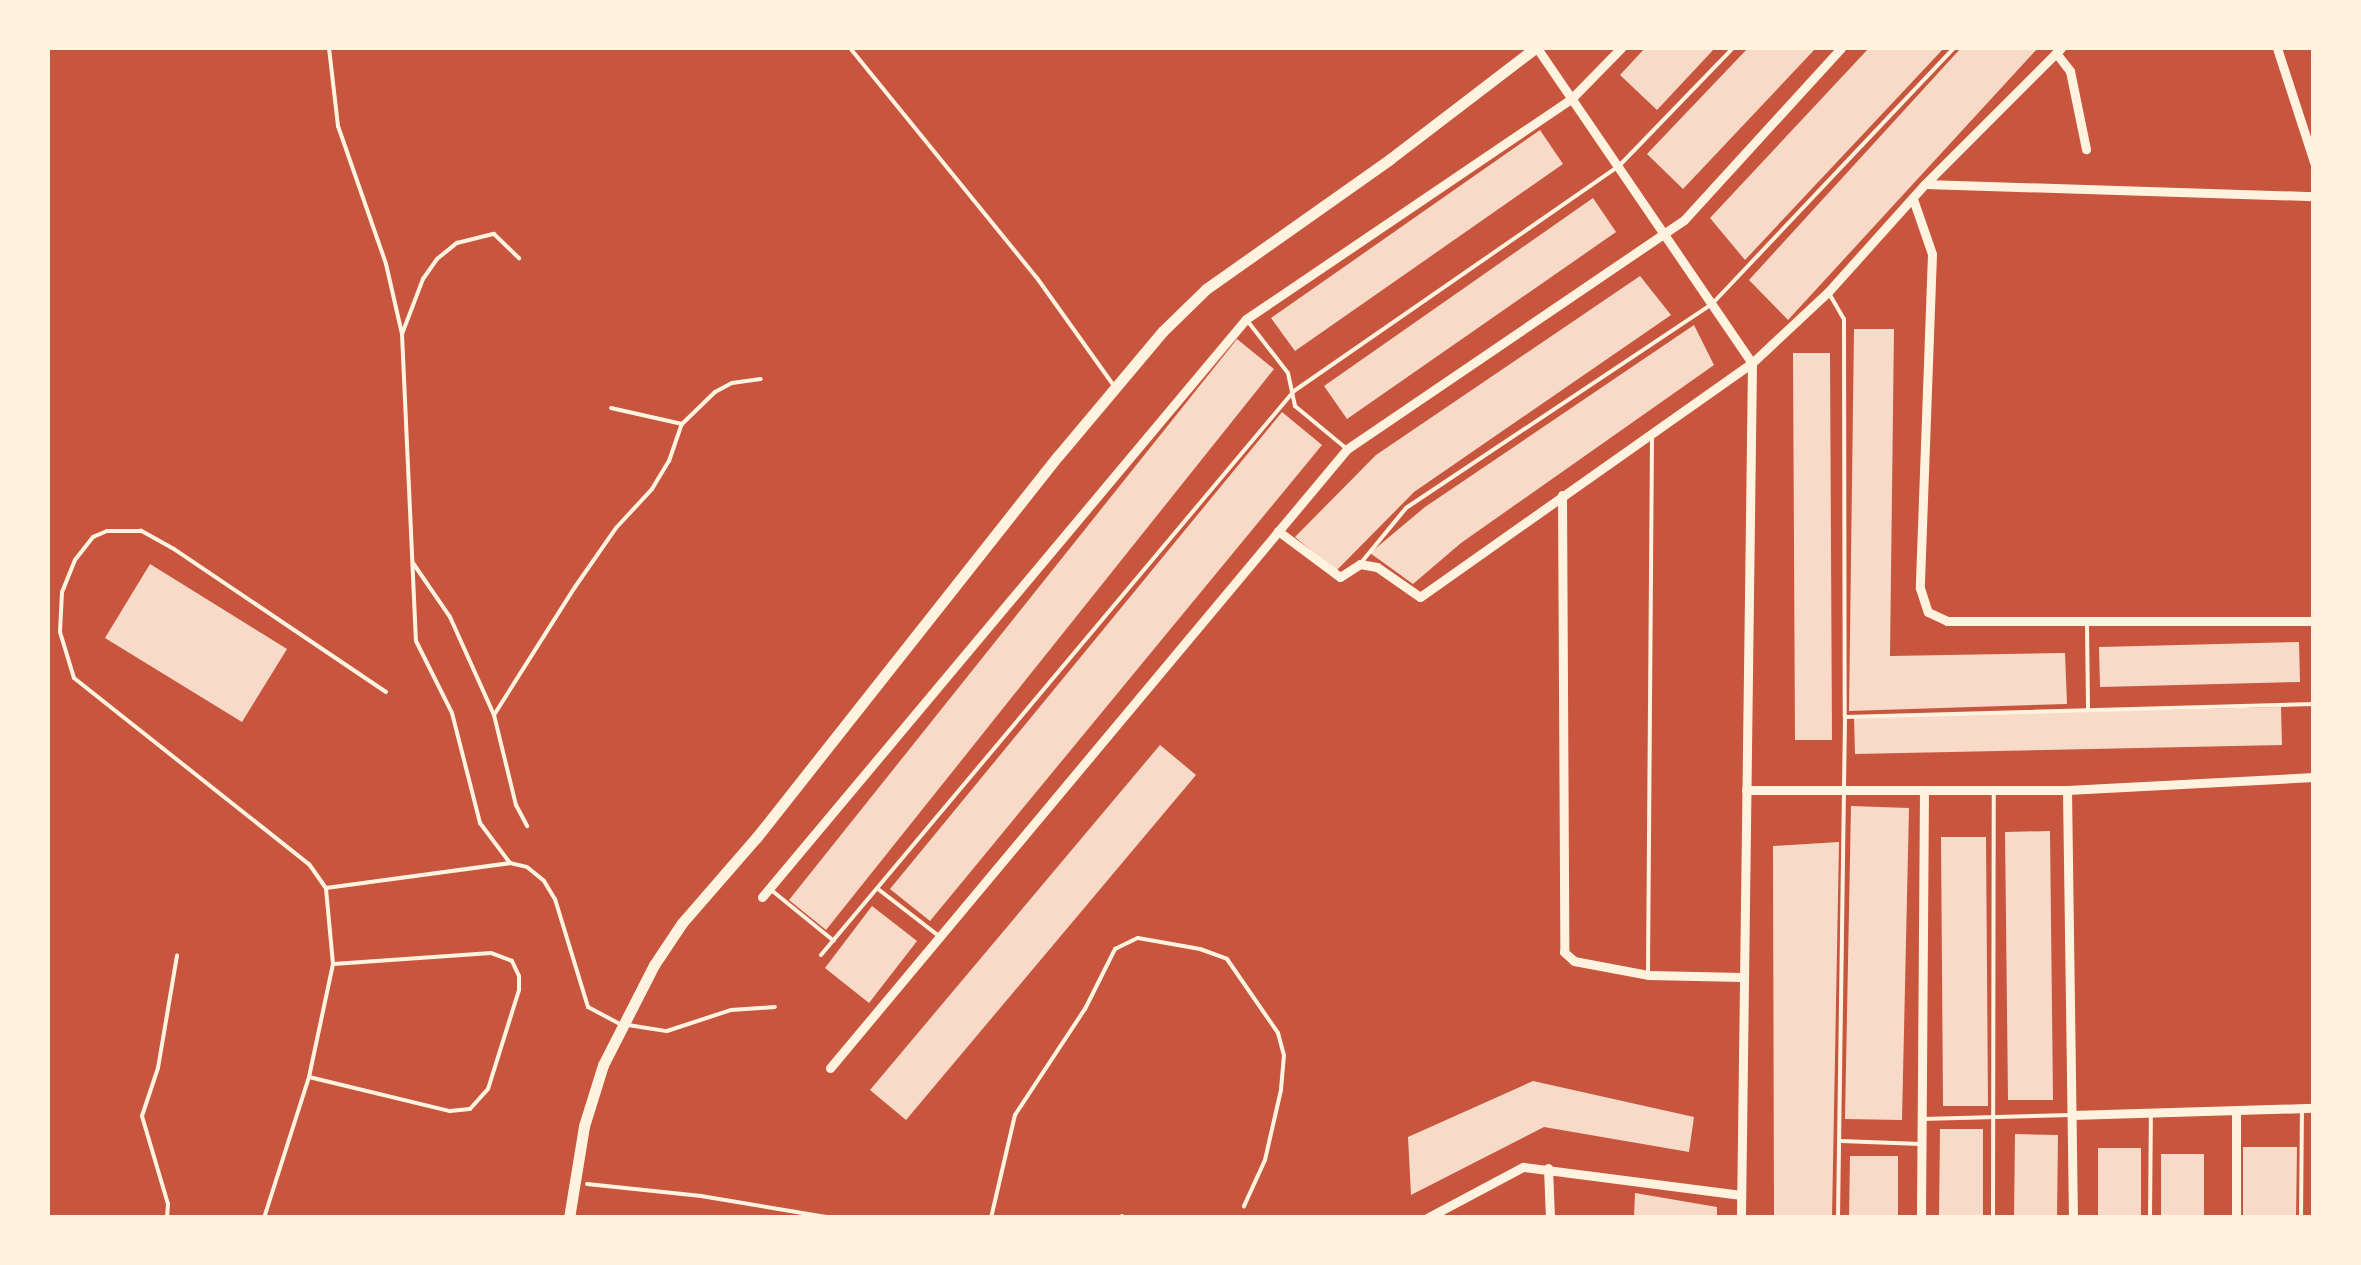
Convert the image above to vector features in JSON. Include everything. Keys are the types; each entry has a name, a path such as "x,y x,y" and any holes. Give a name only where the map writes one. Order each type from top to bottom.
{"main road":[{"path":"569,1218 584,1126 621,1024 682,923 756,838 1115,387 1206,290 1390,159 1536,48"}],"street":[{"path":"1536,48 1752,364 1741,1218"},
{"path":"766,893 1246,320 1572,98 1621,48"},
{"path":"830,1068 1347,449 1684,220 1841,48"},
{"path":"2277,48 2314,162"},
{"path":"1278,531 1340,578 1360,564 1377,567 1420,597 1752,364 1828,292 1925,184 2058,50 2070,70 2086,149"},
{"path":"1925,184 2314,196"},
{"path":"1913,199 1932,254 1920,588 1928,612 1947,620 2314,621"},
{"path":"1562,495 1564,952 1574,961 1648,975 1744,978"},
{"path":"1746,790 2067,790 2314,777"},
{"path":"1921,1218 1924,790"},
{"path":"2067,790 2073,1218"},
{"path":"2072,1115 2308,1108"},
{"path":"2236,1110 2236,1218"},
{"path":"1426,1218 1523,1166 1741,1196"},
{"path":"1548,1168 1550,1218"}],"lane":[{"path":"329,48 338,126 386,264 402,334 416,641 452,714 480,823 510,863"},
{"path":"850,48 1036,278 1115,387"},
{"path":"821,956 1294,391 1618,167 1732,48"},
{"path":"1360,564 1406,508 1712,304 1954,48"},
{"path":"402,334 423,279 437,259 457,243 494,234 505,240 519,258"},
{"path":"1828,292 1844,319 1845,790 1838,1218"},
{"path":"1246,320 1288,373 1295,406 1347,449"},
{"path":"494,714 585,572 652,489 669,461 682,424 715,392 732,383 761,380"},
{"path":"611,408 682,424"},
{"path":"1648,975 1652,436"},
{"path":"264,1218 310,1077 334,964 326,888 310,864 74,678 64,658 60,632 62,592 75,560 92,537 107,531 140,531 174,548 386,692"},
{"path":"410,560 450,617 494,714 516,805 528,826"},
{"path":"2086,620 2088,710"},
{"path":"1845,717 2314,704"},
{"path":"1993,1218 1994,790"},
{"path":"326,888 510,863 527,867 549,888 588,1007 621,1024 666,1031 730,1010 775,1007"},
{"path":"878,890 940,937"},
{"path":"766,893 834,941"},
{"path":"310,1077 450,1111 470,1109 488,1089 520,976 512,962 490,953 334,964"},
{"path":"167,1218 168,1204 142,1116 158,1068 177,956"},
{"path":"2301,1218 2308,1108"},
{"path":"2150,1218 2151,1112"},
{"path":"1922,1119 2072,1115"},
{"path":"1839,1141 1921,1144"}],"path":[{"path":"991,1218 1015,1115 1085,1009 1115,949 1138,938 1200,949 1227,959 1278,1032 1284,1055 1281,1090 1265,1160 1244,1206"},
{"path":"572,1183 700,1196 832,1218"}],"building":[{"path":"1645,48 1715,48 1657,110 1620,75"},
{"path":"1748,48 1816,48 1683,189 1647,154"},
{"path":"1869,48 1944,48 1745,260 1710,218"},
{"path":"1961,48 2038,48 1788,320 1749,280"},
{"path":"1540,130 1563,164 1295,351 1271,318"},
{"path":"1593,198 1616,232 1347,419 1324,386"},
{"path":"1640,276 1671,315 1414,492 1336,571 1295,537 1376,455"},
{"path":"1694,325 1714,365 1461,543 1413,584 1370,553 1425,507"},
{"path":"1854,329 1894,329 1890,656 2065,653 2067,704 1849,711"},
{"path":"1237,339 1274,369 826,930 789,900"},
{"path":"1793,353 1830,353 1832,740 1795,740"},
{"path":"1282,412 1322,445 930,921 890,889"},
{"path":"150,564 287,649 242,722 105,638"},
{"path":"2299,642 2300,682 2100,687 2099,647"},
{"path":"2281,707 2282,745 1855,754 1854,717"},
{"path":"1160,745 1196,775 906,1120 870,1090"},
{"path":"1851,806 1909,808 1902,1120 1845,1119"},
{"path":"2050,831 2053,1100 2008,1100 2005,832"},
{"path":"1941,837 1986,837 1988,1106 1943,1106"},
{"path":"1839,842 1832,1218 1774,1218 1773,846"},
{"path":"872,906 917,941 869,1003 825,968"},
{"path":"1533,1081 1694,1117 1689,1152 1544,1127 1411,1195 1408,1137"},
{"path":"1940,1129 1983,1129 1983,1218 1939,1218"},
{"path":"2015,1134 2058,1135 2057,1218 2014,1218"},
{"path":"2243,1147 2297,1147 2296,1218 2243,1218"},
{"path":"2098,1148 2141,1148 2141,1218 2098,1218"},
{"path":"2161,1154 2204,1154 2204,1218 2161,1218"},
{"path":"1850,1156 1898,1156 1898,1218 1849,1218"},
{"path":"1635,1193 1717,1207 1717,1218 1634,1218"}]}
